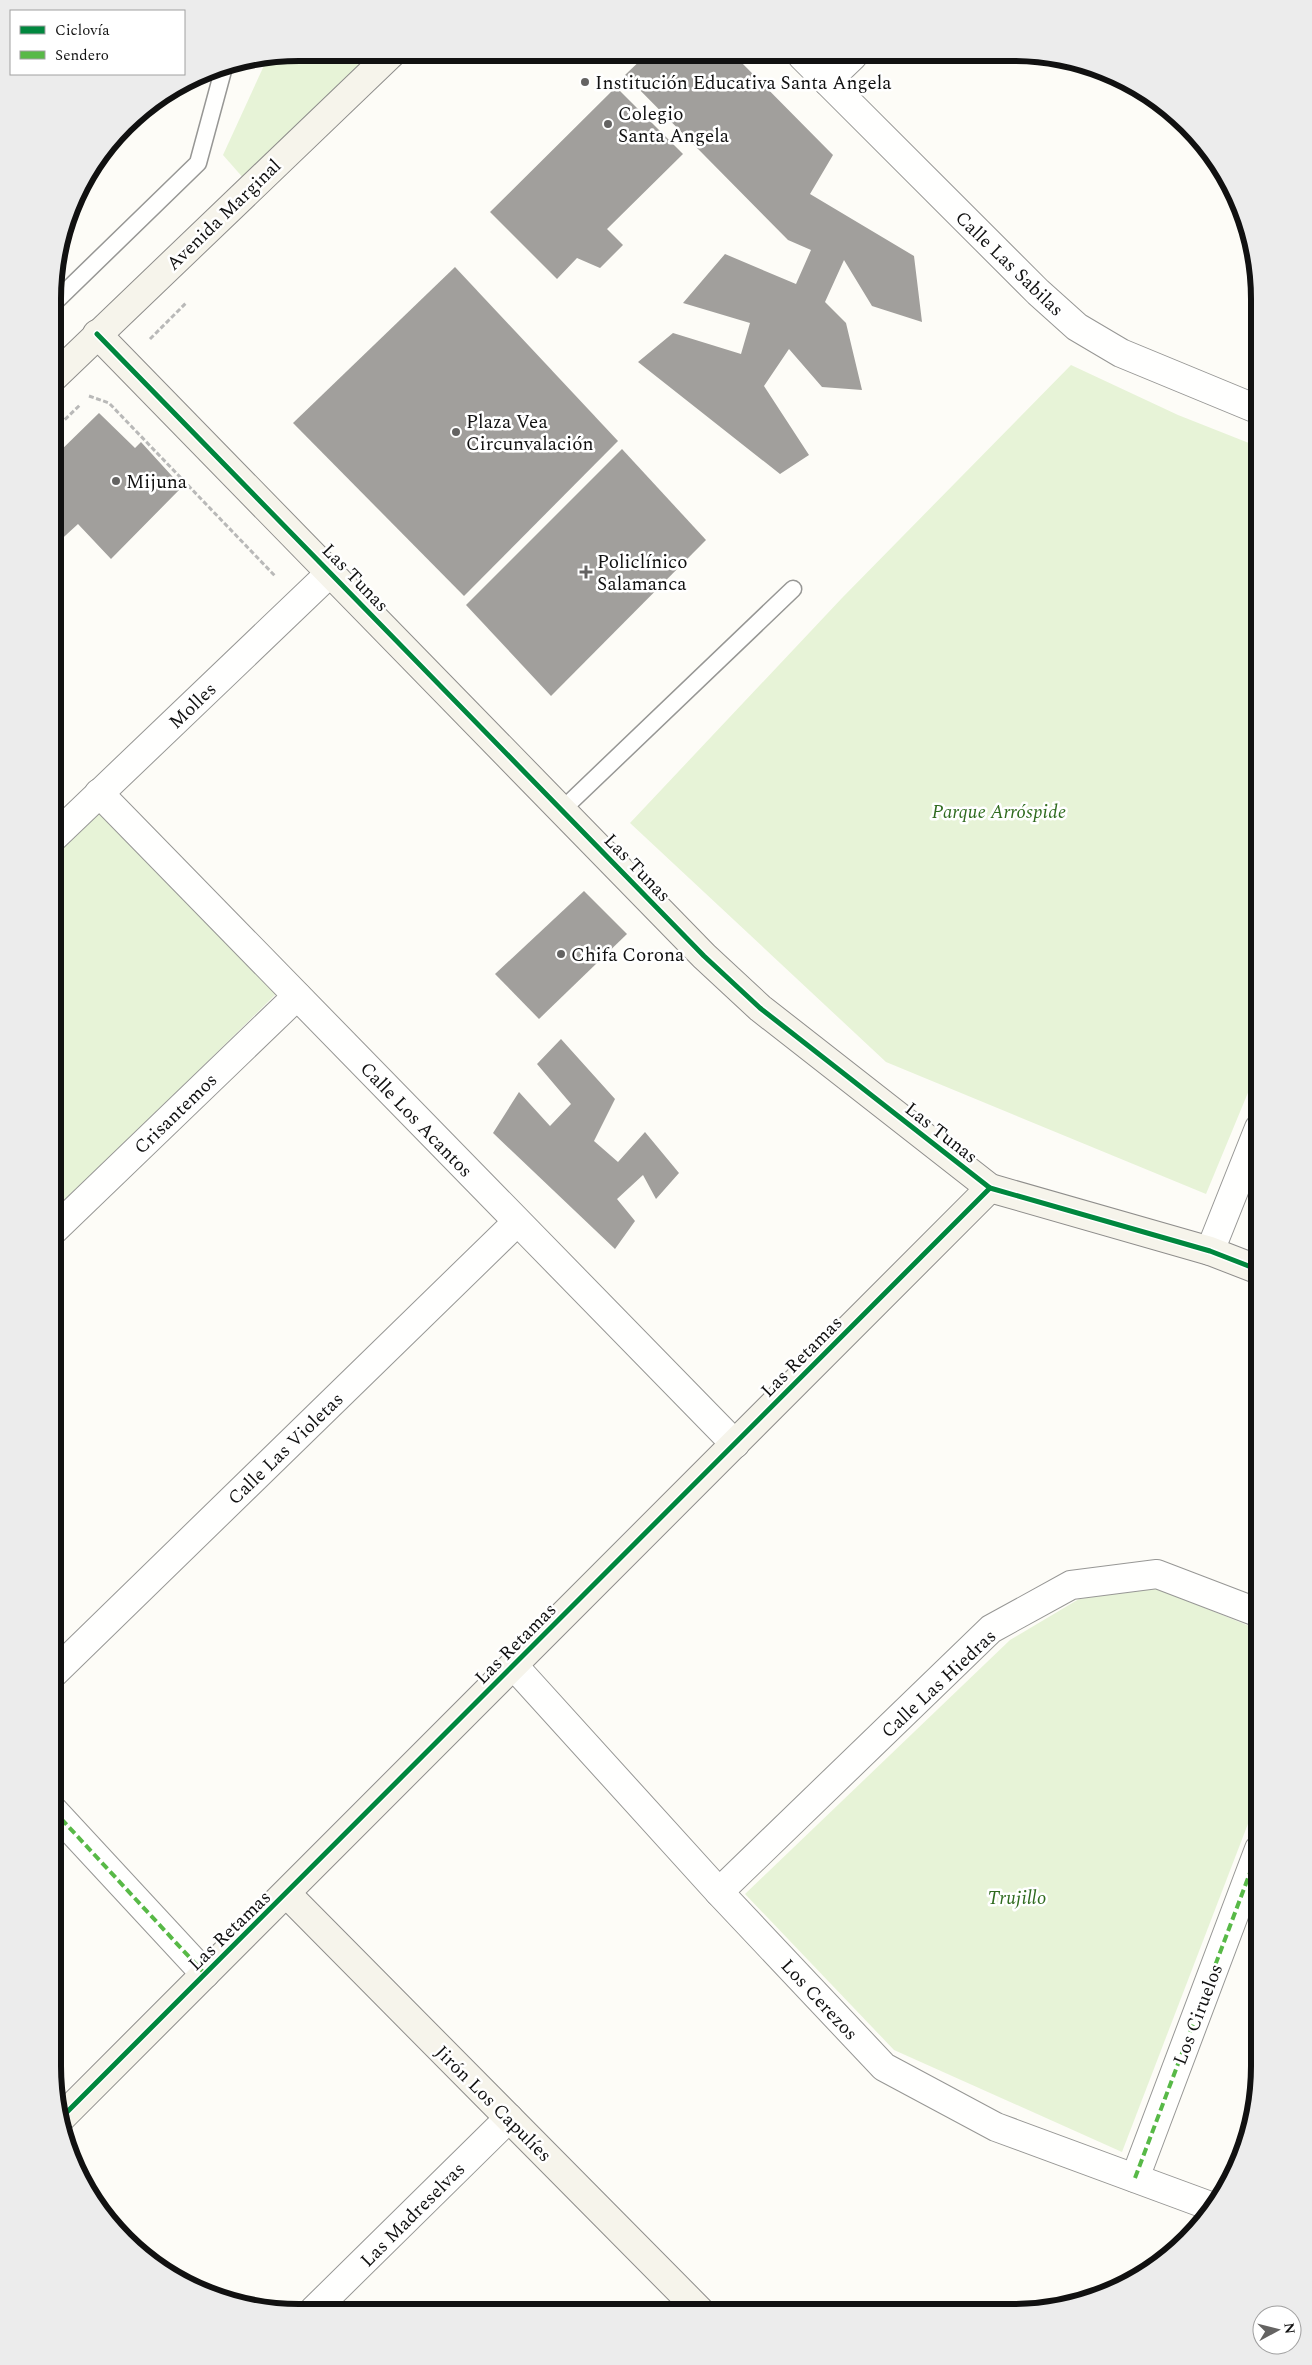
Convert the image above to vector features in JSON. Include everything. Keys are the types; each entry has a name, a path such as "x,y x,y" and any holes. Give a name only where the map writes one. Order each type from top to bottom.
{"street":[{"name":"Avenida Marginal","path":"61,370 384,61"},
{"name":"Calle Las Sabilas","path":"807,61 1038,292 1076,327 1121,353 1251,406"},
{"path":"827,81 849,61"},
{"name":"Las Tunas","path":"97,334 704,956 760,1008 990,1188 1210,1251 1251,1267"},
{"name":"Molles","path":"61,830 330,573"},
{"name":"Calle Los Acantos","path":"99,793 734,1444"},
{"name":"Crisantemos","path":"61,1224 297,996"},
{"path":"1210,1251 1251,1148"},
{"name":"Las Retamas","path":"66,2113 287,1894 990,1188"},
{"name":"Calle Las Violetas","path":"61,1666 517,1222"},
{"name":"Calle Las Hiedras","path":"719,1892 991,1629 1072,1585 1157,1574 1251,1610"},
{"name":"Los Cerezos","path":"514,1666 719,1892 884,2067 996,2127 1207,2204"},
{"path":"61,1819 205,1974"},
{"name":"Los Ciruelos","path":"1135,2178 1251,1870"},
{"name":"Jirón Los Capulíes","path":"287,1894 693,2304"},
{"name":"Las Madreselvas","path":"320,2304 509,2118"}],"lane":[{"path":"61,295 198,163 222,74"},
{"path":"562,810 793,589"}],"path":[{"path":"61,423 90,395 109,403 277,578"}],"green space":[{"path":"299,61 369,61 245,180 223,155 265,64"},
{"name":"Parque Arróspide","path":"1071,365 1178,415 1251,444 1251,1085 1206,1194 886,1062 630,823 842,598"},
{"path":"99,806 277,993 61,1206 61,843"},
{"name":"Trujillo","path":"1156,1588 1251,1627 1251,1816 1122,2152 894,2050 745,1894 1010,1640 1079,1599"}],"building":[{"path":"640,61 740,61 833,155 810,194 914,256 922,322 872,306 844,260 825,302 846,323 862,390 822,387 789,349 764,386 809,455 780,474 638,362 673,333 741,354 750,323 683,303 725,254 796,284 811,250 788,240 625,75"},
{"path":"616,87 683,154 607,229 623,245 600,268 577,258 557,279 490,212"},
{"name":"Plaza Vea Circunvalación","path":"455,267 618,441 464,596 293,423"},
{"name":"Mijuna","path":"99,413 135,448 141,442 182,487 111,559 78,524 61,540 61,450"},
{"name":"Policlínico Salamanca","path":"622,449 706,540 551,696 466,605"},
{"name":"Chifa Corona","path":"584,891 627,934 539,1019 495,974"},
{"path":"561,1039 615,1099 594,1141 618,1162 645,1132 679,1173 656,1199 643,1175 617,1199 635,1221 615,1249 493,1133 519,1092 550,1126 571,1104 537,1064"}],"marked path":[{"path":"61,1819 205,1974"},
{"path":"1135,2178 1251,1870"}],"cycle path":[{"path":"97,334 704,956 760,1008 990,1188 1210,1251 1251,1267"},
{"path":"66,2113 990,1188"}],"place":[{"name":"Institución Educativa Santa Angela","path":"585,82"},
{"name":"Colegio Santa Angela","path":"608,124"},
{"name":"Plaza Vea Circunvalación","path":"456,432"},
{"name":"Mijuna","path":"116,481"},
{"name":"Policlínico Salamanca","path":"586,572"},
{"name":"Chifa Corona","path":"561,954"}]}
